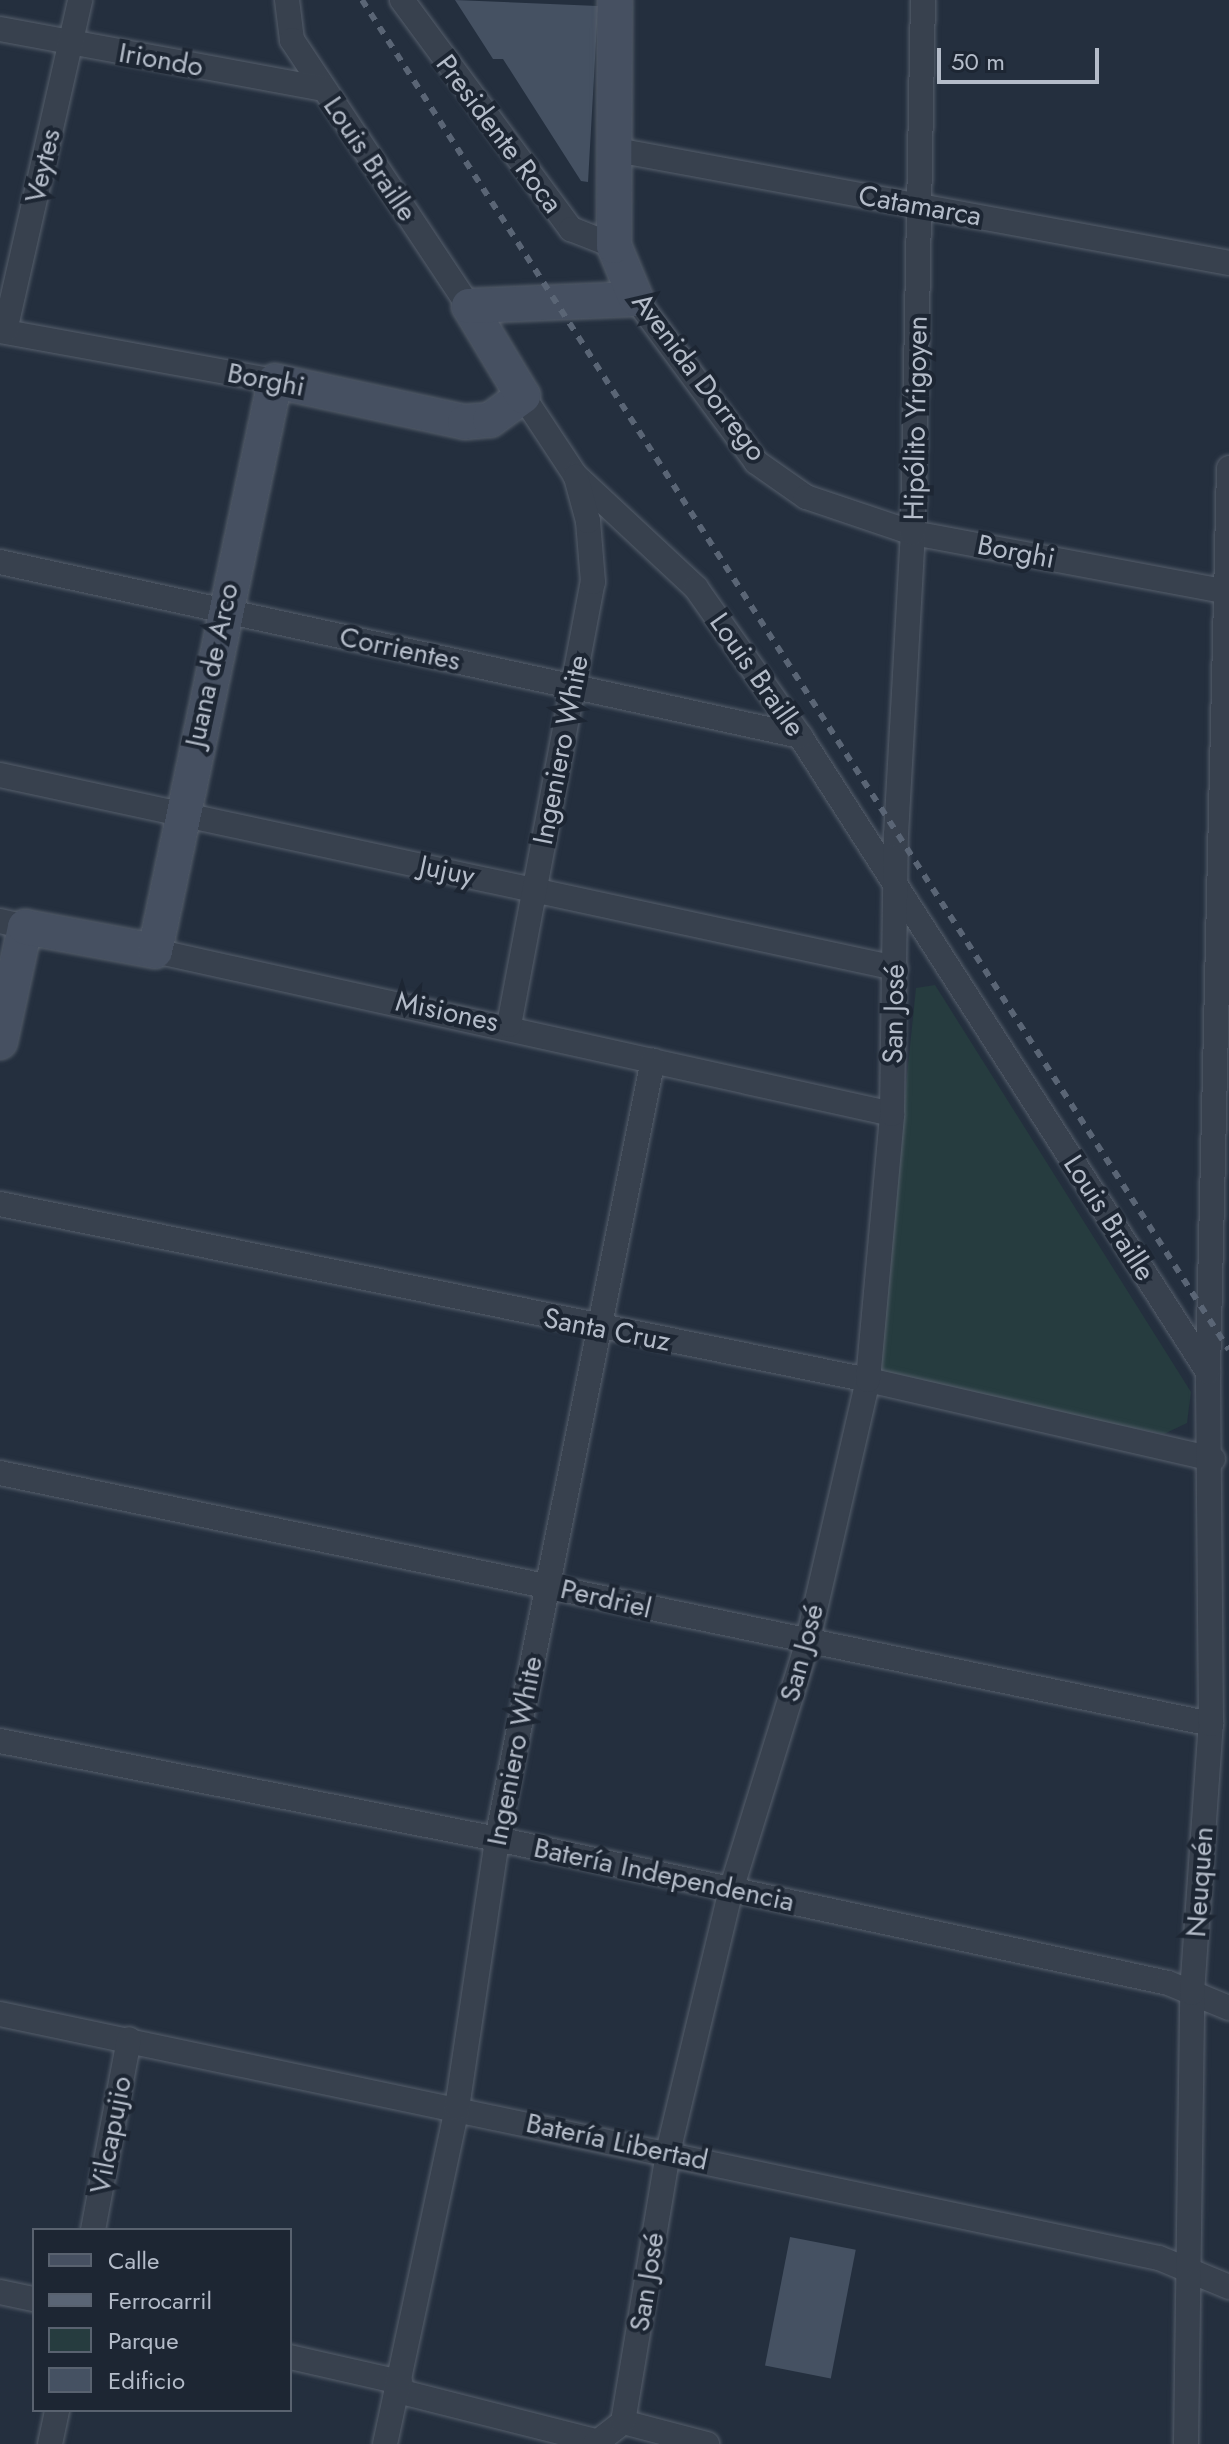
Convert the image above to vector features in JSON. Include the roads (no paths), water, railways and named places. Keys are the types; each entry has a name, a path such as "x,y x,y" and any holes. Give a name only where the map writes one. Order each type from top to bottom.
{"street":[{"name":"Veytes","path":"3,331 80,0"},
{"name":"Louis Braille","path":"287,0 292,40 469,306 575,475 696,588 800,736 1208,1372"},
{"name":"Presidente Roca","path":"402,0 571,229 614,246"},
{"name":"Avenida Dorrego","path":"615,0 611,149 614,246 636,299 756,462 806,497"},
{"name":"Hipólito Yrigoyen","path":"896,835 913,533 923,0"},
{"name":"Iriondo","path":"0,29 323,89"},
{"name":"Catamarca","path":"611,149 1229,263"},
{"path":"469,306 636,299"},
{"name":"Borghi","path":"3,331 275,381 465,422 490,420 523,396"},
{"name":"Juana de Arco","path":"155,951 223,611 275,381"},
{"name":"Neuquén","path":"1186,2444 1185,2268 1192,1993 1211,1724 1213,1459 1208,1372 1224,890 1229,468"},
{"name":"Ingeniero White","path":"509,1025 593,582 588,521 575,475"},
{"name":"Borghi","path":"806,497 913,533 1228,592"},
{"name":"Corrientes","path":"0,562 800,736"},
{"name":"Jujuy","path":"0,775 895,968"},
{"name":"San José","path":"623,2422 668,2152 731,1890 807,1644 868,1380 892,1114 896,835"},
{"path":"0,1042 13,924"},
{"name":"Misiones","path":"13,924 509,1025 892,1114"},
{"name":"Ingeniero White","path":"385,2444 457,2108 497,1839 653,1060"},
{"name":"Santa Cruz","path":"0,1204 599,1329 868,1380 1213,1459"},
{"path":"1213,1459 1229,1485"},
{"name":"Perdriel","path":"0,1473 547,1586 807,1644 1211,1724"},
{"name":"Batería Independencia","path":"0,1741 497,1839 1168,1983 1229,2008"},
{"name":"Batería Libertad","path":"0,2014 668,2152 1185,2268 1229,2287"},
{"name":"Vilcapujio","path":"93,2228 129,2039"},
{"path":"0,2292 32,2299"},
{"path":"292,2358 595,2442 623,2422 707,2444"},
{"path":"50,2444 57,2412"}],"railway":[{"path":"362,0 1229,1350"}]}
